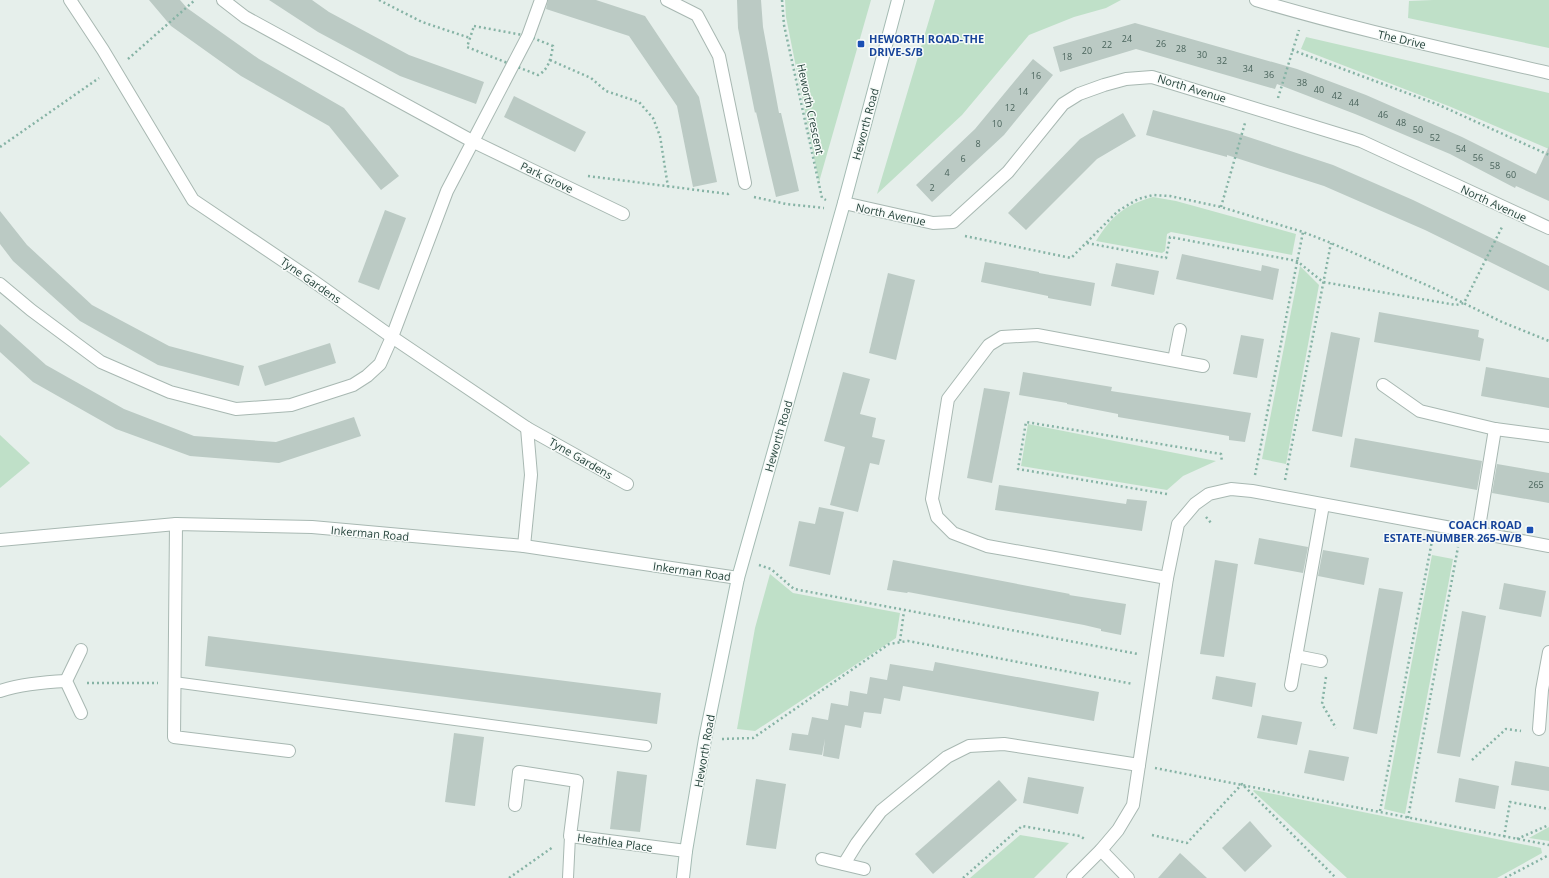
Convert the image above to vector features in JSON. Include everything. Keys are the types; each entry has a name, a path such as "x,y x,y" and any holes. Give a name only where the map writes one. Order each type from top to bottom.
{"street":[{"name":"Tyne Gardens","path":"70,0 115,70 194,200 527,428 627,484"},
{"name":"Park Grove","path":"223,0 245,17 472,141 622,214"},
{"path":"0,284 31,310 101,362 170,392 236,409 291,405 353,385 368,376 380,364 392,337 447,191 528,36 541,0"},
{"path":"667,0 697,15 719,56 745,183"},
{"name":"Heworth Road","path":"683,878 705,739 738,578 843,207 898,0"},
{"name":"The Drive","path":"1256,0 1304,14 1549,73"},
{"name":"North Avenue","path":"843,207 933,223 953,222 1008,172 1064,104 1080,94 1104,85 1152,76 1361,141 1549,228"},
{"path":"1174,360 1180,330"},
{"path":"1167,578 987,546 953,533 937,517 932,500 948,399 989,346 1002,337 1037,335 1203,366"},
{"path":"1383,385 1420,411 1495,429 1549,436"},
{"path":"524,546 531,475 527,428"},
{"path":"1478,533 1495,429"},
{"path":"1073,878 1101,850 1118,830 1133,805 1167,578 1178,524 1195,504 1209,494 1231,489 1252,491 1549,546"},
{"path":"1291,684 1323,505"},
{"path":"176,524 174,737 289,751"},
{"name":"Inkerman Road","path":"0,540 176,524 312,527 524,546 738,578"},
{"path":"66,681 81,650"},
{"path":"1539,729 1546,691 1549,652"},
{"path":"1296,656 1321,661"},
{"path":"0,691 14,686 38,682 66,681"},
{"path":"66,681 81,713"},
{"path":"844,864 857,843 881,811 947,757 969,746 1004,744 1139,764"},
{"name":"Heathlea Place","path":"515,805 519,772 577,781 570,836 686,852"},
{"path":"1101,850 1128,878"},
{"path":"822,859 864,869"}],"lane":[{"path":"174,682 646,746"},
{"path":"568,878 570,836"}],"path":[{"path":"0,147 93,81 115,70 195,0"},
{"path":"379,0 422,22 470,38"},
{"name":"Heworth Crescent","path":"782,0 784,25 822,198 843,207"},
{"path":"1273,114 1304,14"},
{"path":"1292,50 1439,105 1549,155"},
{"path":"550,60 591,78 606,90 639,102 653,118 660,136 668,187"},
{"path":"1221,207 1250,106"},
{"path":"584,176 728,194 745,183 754,198 786,204 843,207"},
{"path":"953,222 956,234 1071,258 1118,211 1138,199 1153,195 1170,196 1221,207 1303,232 1431,287 1502,322 1549,341"},
{"path":"1086,243 1166,258 1170,237 1297,261 1323,282 1456,305 1464,303 1511,210"},
{"path":"1252,491 1303,232"},
{"path":"1282,496 1331,243"},
{"path":"1167,494 1018,469 1026,422 1221,454 1222,462"},
{"path":"1380,811 1435,525"},
{"path":"1408,818 1461,530"},
{"path":"744,560 771,569 794,590 1156,658"},
{"path":"900,641 904,611"},
{"path":"705,739 753,738 889,644 900,641 916,642 1151,687"},
{"path":"1321,661 1326,679 1322,704 1336,728"},
{"path":"66,681 82,683 174,682"},
{"path":"1472,760 1506,729 1525,732 1539,729"},
{"path":"1139,764 1380,811 1517,840 1549,845"},
{"path":"1152,835 1187,843 1242,784"},
{"path":"1242,784 1336,878"},
{"path":"1504,837 1510,802 1549,809"},
{"path":"1517,840 1549,825"},
{"path":"962,878 1022,826 1080,836 1101,850"},
{"path":"509,878 570,836"},
{"path":"1505,878 1549,854"}],"green space":[{"path":"785,0 871,0 819,182 786,17"},
{"path":"935,0 1121,0 1106,8 1074,17 1029,35 962,115 877,194"},
{"path":"1549,0 1549,48 1408,18 1409,1"},
{"path":"1306,37 1549,93 1549,149 1451,107 1301,49"},
{"path":"1153,197 1176,201 1296,234 1292,255 1171,232 1167,234 1165,251 1162,253 1096,241 1113,218 1126,208"},
{"path":"1300,266 1319,285 1286,464 1262,459"},
{"path":"1028,424 1216,461 1183,476 1167,490 1021,466"},
{"path":"0,435 30,463 0,488"},
{"path":"1432,555 1453,559 1405,814 1384,809"},
{"path":"770,574 793,593 900,613 896,638 755,731 737,729 755,628"},
{"path":"1253,791 1541,848 1542,853 1497,878 1347,878"},
{"path":"1549,827 1549,841 1529,838"},
{"path":"1020,835 1069,843 1034,878 970,878"}],"building":[{"path":"149,0 180,0 187,8 259,59 344,108 399,176 381,190 329,126 241,76 171,26"},
{"path":"269,0 312,0 329,12 409,55 484,82 476,104 400,76 318,32"},
{"path":"548,0 596,0 645,16 699,97 717,182 693,187 677,106 629,36 546,9"},
{"path":"737,0 761,0 763,27 779,113 781,113 799,191 776,197 756,112 755,113 738,28"},
{"path":"1135,23 1297,69 1366,95 1462,137 1536,174 1549,146 1549,201 1516,186 1515,188 1450,154 1355,114 1277,84 1275,89 1136,49 1060,72 1053,47"},
{"path":"1033,59 1053,75 1004,135 932,202 916,185 975,129"},
{"path":"514,96 586,132 575,152 504,117"},
{"path":"1153,110 1230,131 1333,165 1413,200 1549,266 1549,291 1425,230 1324,186 1227,155 1227,157 1146,135"},
{"path":"1123,113 1136,136 1097,159 1026,230 1008,213 1080,139"},
{"path":"385,210 406,218 379,290 358,282"},
{"path":"0,211 27,245 92,305 169,346 244,366 239,386 158,365 80,321 13,261 0,244"},
{"path":"1182,254 1261,271 1262,265 1279,269 1273,300 1176,279"},
{"path":"985,262 1095,283 1091,306 1048,298 1048,296 981,282"},
{"path":"1116,263 1159,271 1154,295 1111,286"},
{"path":"888,273 915,280 896,360 869,353"},
{"path":"1379,312 1479,330 1478,337 1484,339 1480,361 1374,342"},
{"path":"0,324 46,365 124,409 194,436 276,442 354,417 361,436 279,463 190,456 116,429 33,382 0,352"},
{"path":"1331,332 1360,338 1342,437 1312,431"},
{"path":"1241,335 1264,339 1257,378 1233,374"},
{"path":"330,343 336,363 265,386 258,366"},
{"path":"1486,367 1549,378 1549,408 1481,396"},
{"path":"843,372 870,379 860,414 876,418 872,437 885,440 879,465 870,463 858,512 830,505 845,447 824,441"},
{"path":"1023,372 1112,387 1111,391 1251,413 1245,442 1229,440 1229,436 1118,417 1118,414 1019,395"},
{"path":"984,388 1010,392 992,483 967,478"},
{"path":"1355,438 1482,461 1477,490 1350,467"},
{"path":"1497,464 1549,473 1549,503 1492,493"},
{"path":"999,485 1126,504 1127,499 1147,501 1142,531 995,510"},
{"path":"819,507 844,512 830,575 789,566 799,521 815,524"},
{"path":"1259,538 1308,547 1303,573 1254,564"},
{"path":"1323,550 1369,558 1364,585 1318,576"},
{"path":"893,560 1070,594 1069,595 1126,604 1121,635 1101,631 1101,629 1084,625 908,592 887,590"},
{"path":"1215,560 1238,564 1224,657 1200,654"},
{"path":"1504,583 1546,591 1541,617 1499,609"},
{"path":"1379,588 1403,592 1377,734 1353,729"},
{"path":"1462,611 1486,616 1460,757 1437,753"},
{"path":"208,636 661,693 657,724 205,666"},
{"path":"935,662 1099,692 1094,721 903,686 900,701 884,698 881,714 864,712 861,728 845,725 839,759 823,756 825,739 822,755 789,750 792,733 808,735 812,717 828,720 831,703 848,706 850,691 867,694 870,677 887,680 890,664 933,671"},
{"path":"1216,676 1256,683 1252,707 1212,699"},
{"path":"1262,715 1302,722 1297,745 1257,738"},
{"path":"454,733 484,737 475,806 445,802"},
{"path":"1309,750 1349,757 1344,781 1304,773"},
{"path":"1515,761 1549,767 1549,791 1511,785"},
{"path":"617,771 647,775 640,832 610,829"},
{"path":"1028,777 1084,787 1078,814 1023,803"},
{"path":"1459,778 1499,786 1495,809 1455,802"},
{"path":"756,779 786,784 776,849 746,845"},
{"path":"999,780 1017,800 933,874 915,854"},
{"path":"1250,821 1272,846 1245,872 1222,848"},
{"path":"1180,853 1207,878 1158,878"}],"place":[{"name":"HEWORTH ROAD-THE DRIVE-S/B","path":"861,44"},
{"name":"COACH ROAD ESTATE-NUMBER 265-W/B","path":"1530,530"}]}
